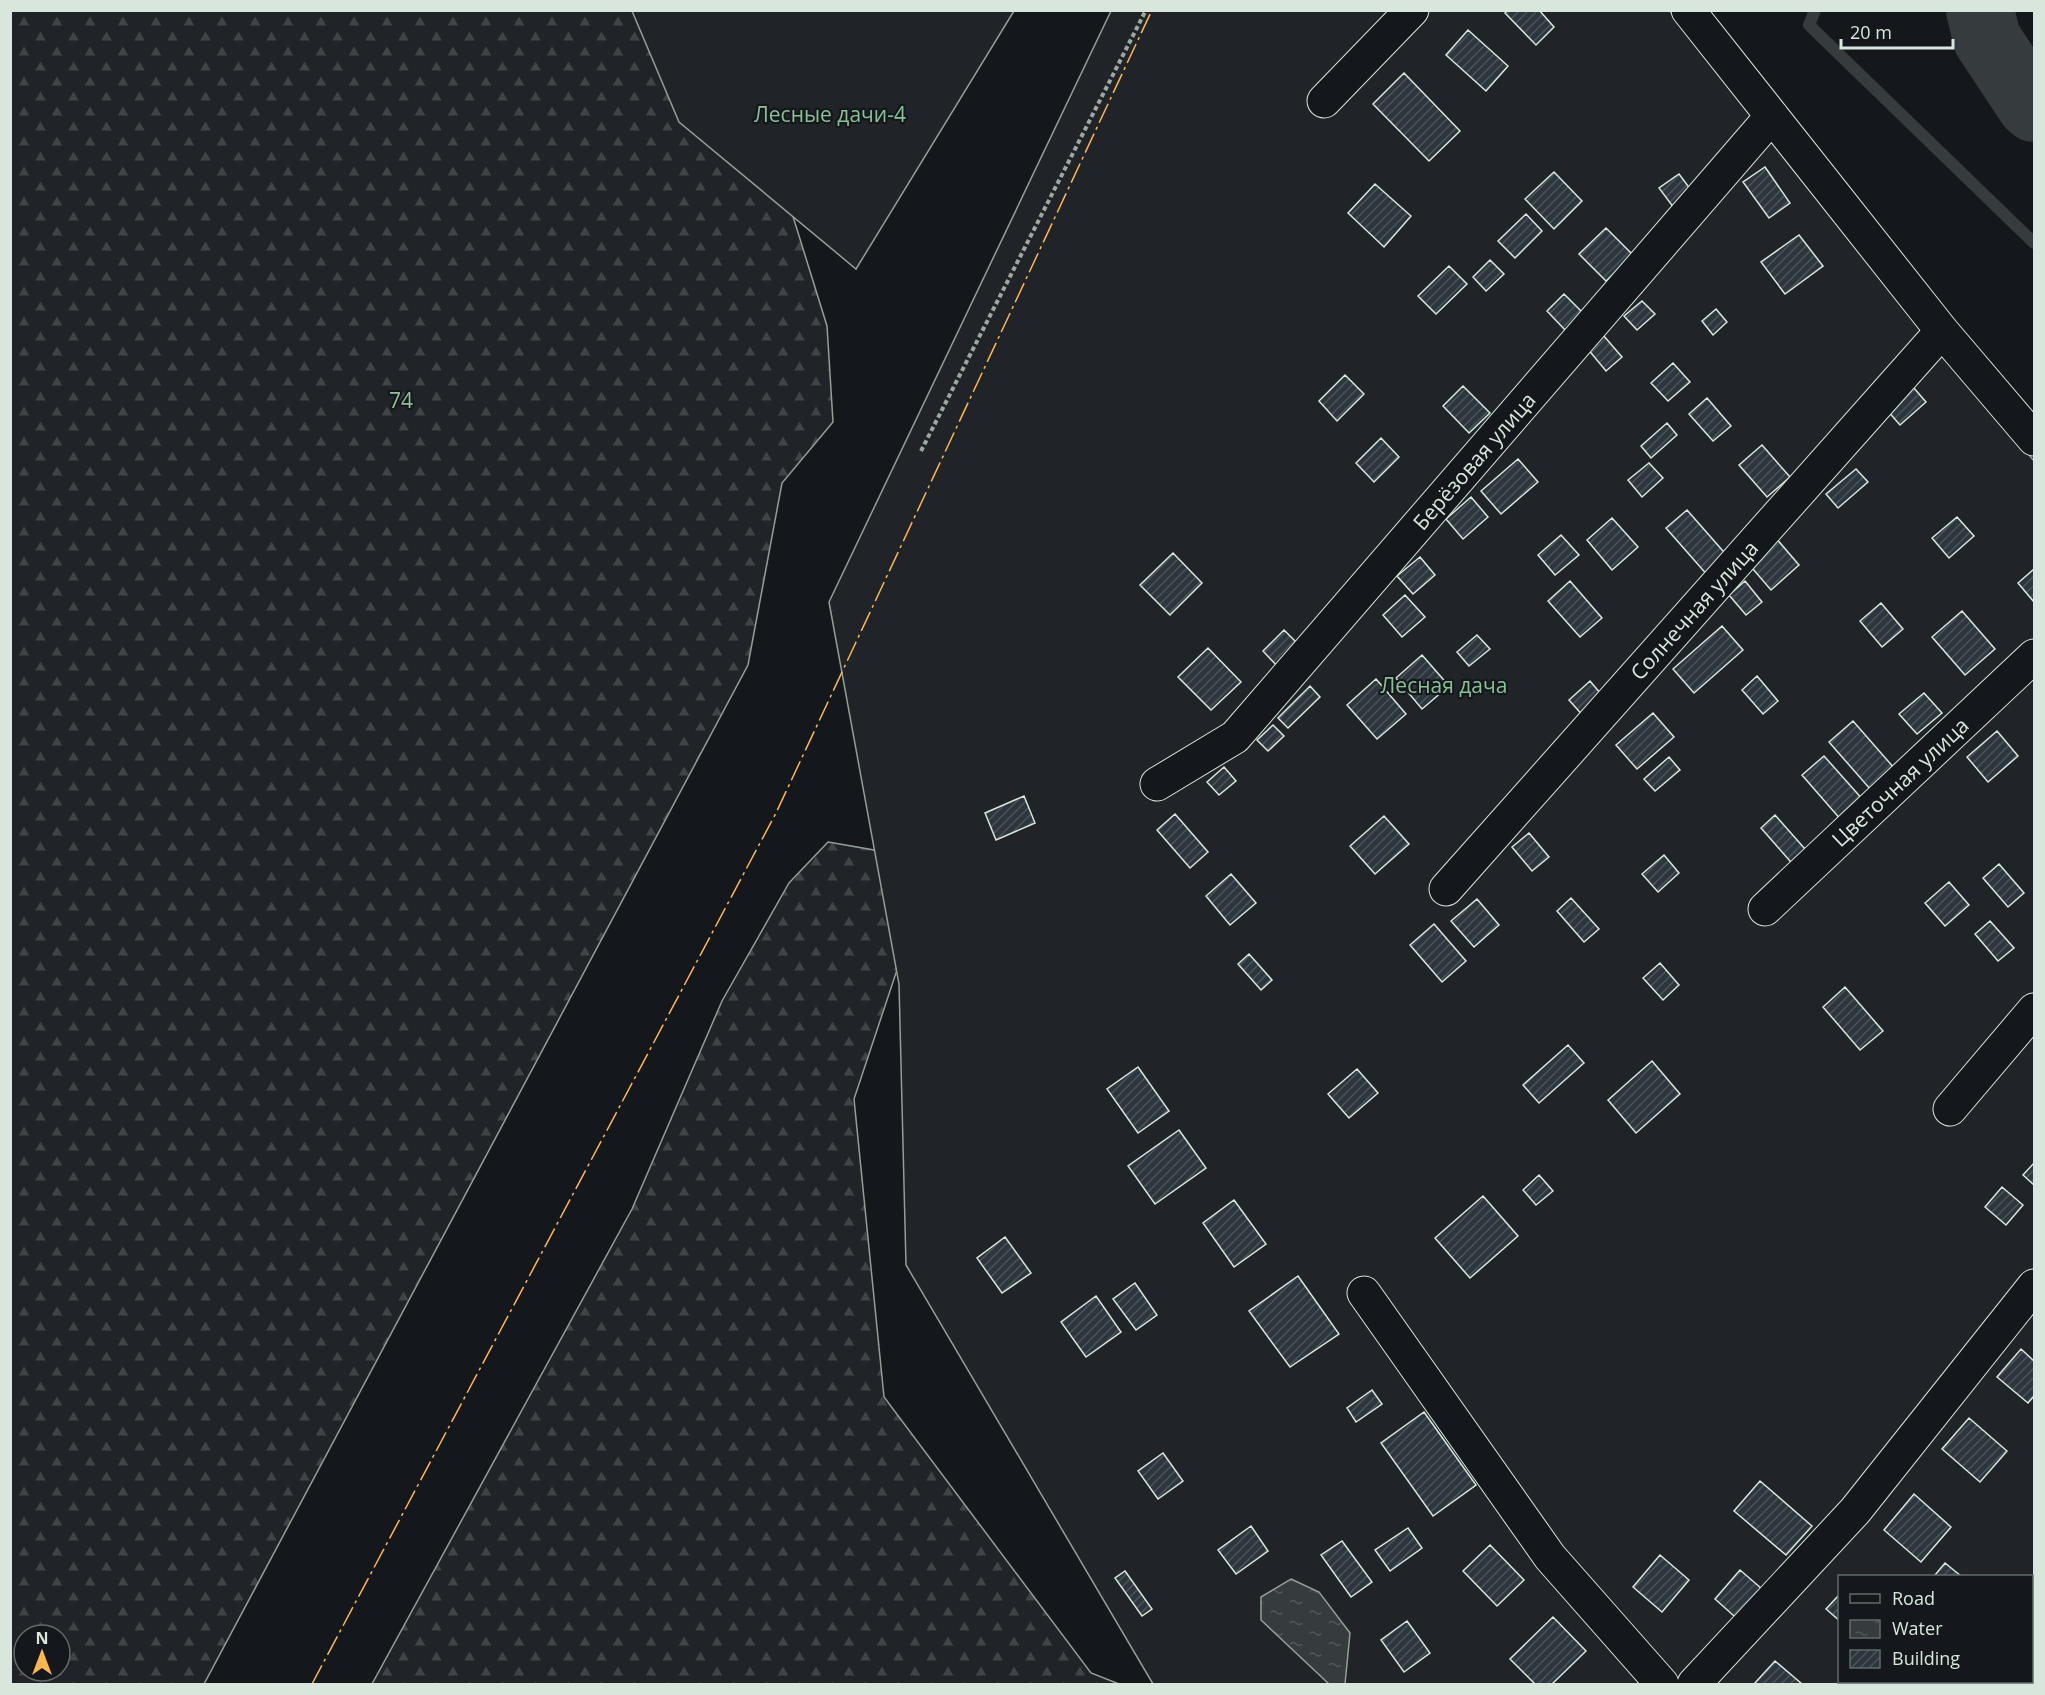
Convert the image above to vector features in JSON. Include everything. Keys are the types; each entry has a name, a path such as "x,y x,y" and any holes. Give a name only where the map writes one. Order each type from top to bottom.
{"street":[{"path":"1324,101 1412,10"},
{"path":"1688,10 1942,331 2034,439"},
{"name":"Берёзовая улица","path":"1157,784 1235,737 1772,116"},
{"name":"Солнечная улица","path":"1446,889 1942,331"},
{"name":"Цветочная улица","path":"1765,909 2034,656"},
{"path":"1950,1109 2034,1010"},
{"path":"1694,1684 1855,1511 2034,1286"},
{"path":"1364,1293 1550,1557 1662,1684"}],"path":[{"path":"921,451 1146,10"}],"green space":[{"name":"74","path":"11,11 798,11 750,78 827,326 833,422 782,483 748,665 204,1684 11,1684"},
{"name":"Лесные дачи-4","path":"632,11 1014,11 856,269 679,122"},
{"name":"Лесная дача","path":"1111,11 1670,11 2034,461 2034,1684 1153,1684 906,1265 899,984 829,602"},
{"path":"828,842 874,850 921,898 854,1099 884,1397 1091,1673 1119,1684 372,1684 632,1209 722,1001 789,883"}],"water":[{"path":"1291,1579 1319,1592 1350,1633 1345,1684 1329,1684 1261,1620 1261,1597"}],"building":[{"path":"1508,10 1539,10 1554,27 1536,45 1505,13"},
{"path":"1468,30 1508,66 1486,91 1446,55"},
{"path":"1404,73 1460,131 1429,161 1373,104"},
{"path":"1765,167 1790,203 1769,218 1743,182"},
{"path":"1554,172 1582,201 1554,229 1525,199"},
{"path":"1679,174 1694,194 1674,208 1659,188"},
{"path":"1375,184 1411,216 1384,247 1348,213"},
{"path":"1526,214 1542,231 1515,258 1498,241"},
{"path":"1606,228 1633,255 1606,281 1579,254"},
{"path":"1799,235 1823,266 1785,294 1761,262"},
{"path":"1490,260 1504,274 1486,291 1473,277"},
{"path":"1449,266 1467,284 1436,314 1418,296"},
{"path":"1564,294 1584,314 1566,331 1547,311"},
{"path":"1642,301 1655,314 1637,330 1624,316"},
{"path":"1716,309 1727,322 1713,335 1702,321"},
{"path":"1603,335 1622,357 1606,371 1587,348"},
{"path":"1673,363 1690,382 1668,401 1651,383"},
{"path":"1345,375 1364,394 1337,421 1319,401"},
{"path":"1463,386 1490,413 1469,433 1443,406"},
{"path":"1913,387 1926,402 1900,425 1887,410"},
{"path":"1707,398 1731,426 1713,441 1689,414"},
{"path":"1667,423 1677,435 1651,458 1641,446"},
{"path":"1381,438 1399,457 1374,482 1356,463"},
{"path":"1762,445 1790,477 1767,497 1739,465"},
{"path":"1518,459 1538,482 1501,514 1481,491"},
{"path":"1649,463 1663,478 1642,497 1628,480"},
{"path":"1856,469 1868,482 1838,508 1826,494"},
{"path":"1471,497 1488,517 1463,539 1446,519"},
{"path":"1687,510 1730,559 1709,577 1666,528"},
{"path":"1957,517 1974,536 1949,558 1932,538"},
{"path":"1612,518 1638,547 1612,570 1587,540"},
{"path":"1561,535 1579,555 1555,575 1538,555"},
{"path":"1775,537 1799,565 1771,590 1747,562"},
{"path":"1173,553 1202,583 1170,615 1140,585"},
{"path":"1420,557 1435,575 1413,594 1397,576"},
{"path":"2034,569 2034,602 2018,583"},
{"path":"1570,581 1602,618 1580,637 1548,601"},
{"path":"1745,581 1762,602 1746,615 1729,595"},
{"path":"1405,595 1425,617 1402,637 1383,615"},
{"path":"1881,603 1903,629 1882,647 1860,621"},
{"path":"1962,611 1995,649 1965,675 1932,637"},
{"path":"1722,626 1743,650 1694,693 1673,669"},
{"path":"1284,630 1301,647 1279,668 1263,651"},
{"path":"1477,635 1490,649 1469,666 1457,652"},
{"path":"1208,648 1241,682 1211,710 1178,677"},
{"path":"1422,655 1449,686 1422,709 1396,678"},
{"path":"1757,676 1778,701 1763,714 1742,690"},
{"path":"1376,679 1406,714 1377,739 1347,705"},
{"path":"1590,681 1606,700 1585,718 1569,700"},
{"path":"1310,686 1320,697 1288,728 1278,718"},
{"path":"1924,693 1942,713 1917,734 1899,714"},
{"path":"1653,713 1674,737 1637,769 1616,745"},
{"path":"1853,721 1895,769 1871,790 1829,742"},
{"path":"1273,725 1284,736 1268,751 1257,740"},
{"path":"1997,731 2018,756 1988,782 1967,757"},
{"path":"1824,756 1864,801 1842,821 1802,775"},
{"path":"1669,757 1680,770 1655,791 1644,779"},
{"path":"1224,767 1236,781 1219,795 1207,782"},
{"path":"1024,796 1035,823 996,840 985,813"},
{"path":"1175,814 1208,852 1190,868 1157,830"},
{"path":"1775,815 1812,857 1797,869 1761,828"},
{"path":"1384,816 1409,844 1375,874 1350,846"},
{"path":"1529,833 1549,857 1532,871 1512,847"},
{"path":"1664,855 1679,873 1658,892 1642,874"},
{"path":"1999,864 2024,893 2008,907 1983,878"},
{"path":"1231,874 1256,903 1230,925 1206,896"},
{"path":"1949,882 1969,905 1945,926 1925,903"},
{"path":"1571,898 1599,929 1584,942 1557,911"},
{"path":"1477,899 1499,925 1474,947 1451,921"},
{"path":"1990,921 2014,948 1998,961 1975,934"},
{"path":"1434,924 1466,961 1442,982 1410,945"},
{"path":"1249,954 1272,980 1261,990 1238,964"},
{"path":"1660,963 1679,985 1663,1000 1643,978"},
{"path":"1845,987 1883,1031 1860,1050 1823,1007"},
{"path":"1568,1045 1584,1063 1539,1103 1523,1085"},
{"path":"1652,1061 1680,1094 1636,1133 1608,1100"},
{"path":"1138,1067 1169,1111 1138,1133 1107,1089"},
{"path":"1357,1069 1378,1093 1349,1118 1328,1094"},
{"path":"1179,1130 1206,1168 1155,1204 1128,1166"},
{"path":"2034,1163 2034,1185 2023,1175"},
{"path":"1539,1175 1553,1191 1536,1205 1523,1190"},
{"path":"2002,1187 2023,1205 2006,1225 1985,1207"},
{"path":"1483,1196 1518,1236 1470,1278 1435,1238"},
{"path":"1234,1200 1266,1244 1234,1267 1203,1223"},
{"path":"1005,1237 1031,1273 1002,1293 977,1258"},
{"path":"1298,1276 1339,1334 1290,1367 1249,1311"},
{"path":"1135,1283 1157,1315 1136,1330 1113,1299"},
{"path":"1096,1296 1121,1332 1086,1357 1061,1322"},
{"path":"2021,1349 2034,1361 2034,1396 2028,1403 1997,1377"},
{"path":"1372,1390 1382,1404 1356,1422 1347,1408"},
{"path":"1424,1412 1476,1485 1433,1516 1381,1443"},
{"path":"1969,1418 2007,1451 1980,1482 1942,1449"},
{"path":"1163,1453 1183,1481 1158,1499 1138,1471"},
{"path":"1760,1481 1812,1526 1786,1555 1734,1511"},
{"path":"1914,1494 1951,1527 1921,1562 1884,1530"},
{"path":"1251,1526 1268,1551 1236,1574 1218,1550"},
{"path":"1408,1528 1422,1548 1390,1571 1375,1550"},
{"path":"1342,1541 1372,1582 1351,1597 1321,1555"},
{"path":"1490,1545 1524,1580 1497,1606 1463,1571"},
{"path":"1660,1555 1689,1580 1662,1612 1633,1587"},
{"path":"1945,1563 1960,1575 1935,1575"},
{"path":"1740,1570 1769,1595 1743,1624 1715,1599"},
{"path":"1125,1571 1152,1609 1142,1616 1115,1578"},
{"path":"1838,1596 1838,1619 1826,1609"},
{"path":"1553,1617 1586,1651 1552,1684 1535,1684 1510,1659"},
{"path":"2034,1618 2034,1664 2033,1663"},
{"path":"1407,1621 1430,1653 1404,1672 1381,1640"},
{"path":"1775,1661 1802,1684 1754,1684"}],"waterway":[{"path":"1815,10 1809,25 2034,243"},
{"path":"1980,10 1987,39 2034,108"}],"power":[{"path":"312,1684 776,813 1152,10"}]}
